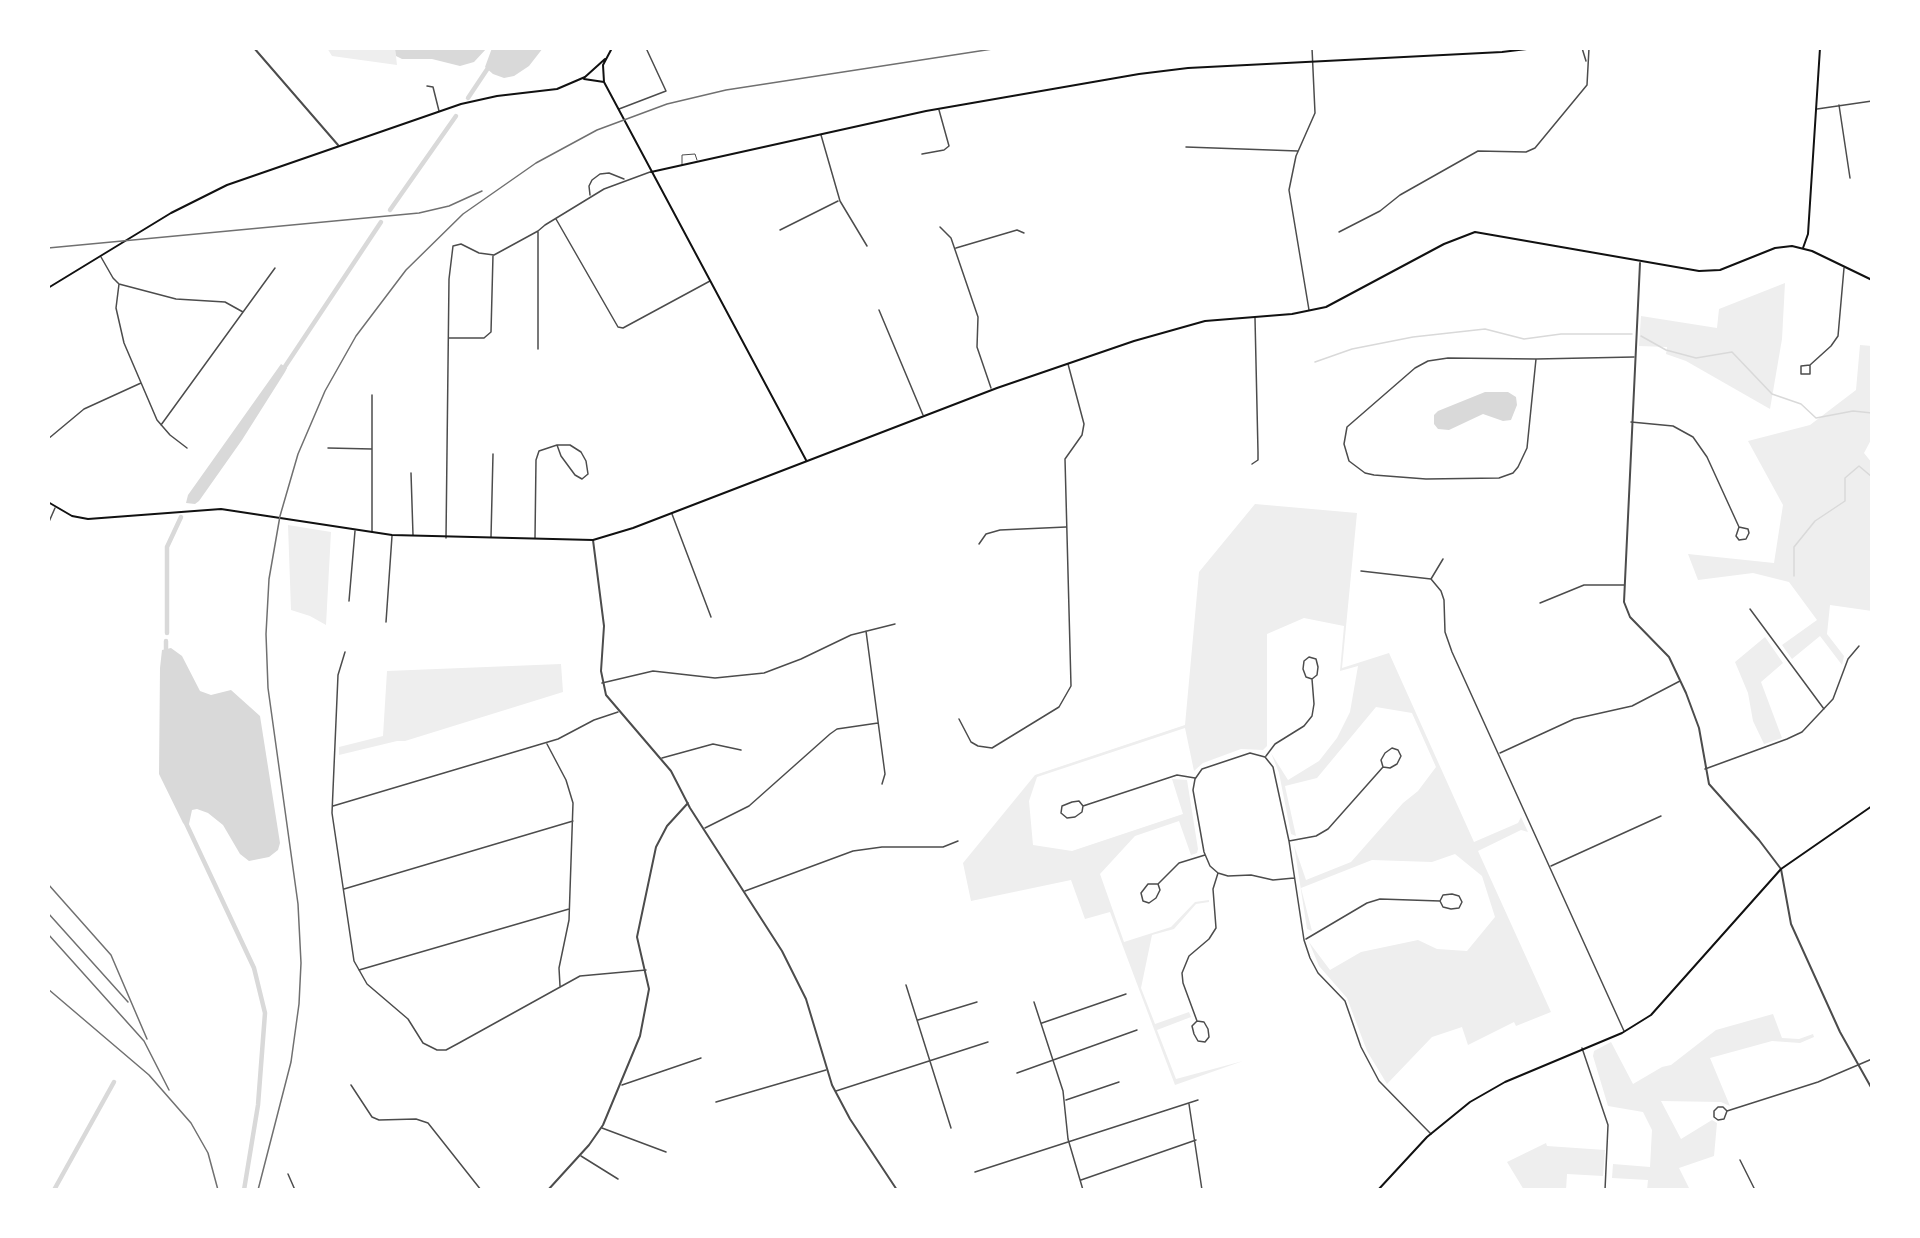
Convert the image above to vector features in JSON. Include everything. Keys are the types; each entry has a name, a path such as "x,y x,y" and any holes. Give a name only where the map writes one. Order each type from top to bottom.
{"main road":[{"path":"612,48 603,68 604,82 807,461"},
{"path":"651,172 939,109 1181,68 1502,52 1535,48"},
{"path":"1803,248 1808,234 1820,48"},
{"path":"582,79 606,59"},
{"path":"48,288 214,191 338,145 439,111 497,96 551,91 582,79 592,78 604,82"},
{"path":"48,502 72,516 94,519 202,509 266,514 392,535 592,540 672,513 922,415 1068,363 1184,326 1310,311 1335,303 1444,244 1474,232 1640,263 1712,271 1730,267 1775,248 1803,248 1872,280"},
{"path":"1378,1190 1431,1134 1470,1102 1505,1082 1639,1024 1661,1005 1781,869 1872,806"}],"street":[{"path":"254,48 338,145"},
{"path":"618,109 666,91 646,48"},
{"path":"1310,311 1289,190 1292,167 1315,113 1312,48"},
{"path":"1582,48 1584,60 1587,62"},
{"path":"1339,232 1380,211 1400,195 1478,151 1526,152 1535,148 1587,85 1589,48"},
{"path":"427,86 433,87 439,111"},
{"path":"1816,110 1872,101"},
{"path":"1839,105 1850,178"},
{"path":"922,154 944,150 949,146 939,109"},
{"path":"820,134 840,201 867,246"},
{"path":"1186,147 1298,151"},
{"path":"446,538 450,271 455,244 464,245 478,253 493,255 538,231 591,196 625,180 651,172"},
{"path":"591,196 589,186 592,180 600,174 609,173 625,180"},
{"path":"780,230 840,201"},
{"path":"555,219 616,326 623,328 710,281"},
{"path":"940,227 951,238 978,317 977,346 992,390"},
{"path":"955,249 1017,230 1024,233"},
{"path":"538,231 538,349"},
{"path":"448,339 484,338 490,334 493,255"},
{"path":"100,256 119,284 176,299 219,301 243,312"},
{"path":"1640,263 1624,602 1630,617 1661,647 1695,711 1709,784 1759,840 1781,869 1791,924 1857,1064 1872,1089"},
{"path":"161,425 275,268"},
{"path":"1810,365 1810,374 1801,374 1801,366 1810,365 1832,346 1838,336 1844,268"},
{"path":"119,284 116,302 118,322 141,383 161,425 187,448"},
{"path":"879,310 922,415"},
{"path":"1252,464 1258,460 1255,317"},
{"path":"1536,359 1527,448 1523,459 1513,473 1500,478 1426,480 1374,475 1349,461 1344,444 1347,427 1414,368 1428,361 1448,358 1634,357"},
{"path":"958,719 971,742 992,748 1059,707 1068,695 1072,675 1065,459 1082,435 1084,424 1068,363"},
{"path":"48,439 84,408 141,383"},
{"path":"372,395 372,533"},
{"path":"1631,422 1672,426 1693,438 1707,457 1739,527 1736,536 1741,540 1746,539 1749,536 1748,529 1739,527"},
{"path":"535,539 537,456 542,448 557,445 570,445 581,452 587,464 587,476 582,479 575,475 559,453 557,445"},
{"path":"328,448 373,449"},
{"path":"491,538 493,454"},
{"path":"411,473 413,536"},
{"path":"48,524 55,508"},
{"path":"672,513 711,617"},
{"path":"980,544 986,534 1000,530 1066,527"},
{"path":"349,602 355,530"},
{"path":"386,622 392,535"},
{"path":"592,540 604,626 602,683 606,695 618,712 662,758 745,891 800,986 826,1070 836,1091 897,1190"},
{"path":"1431,579 1443,559"},
{"path":"1361,571 1431,579 1438,584 1444,600 1444,626 1452,652 1624,1031"},
{"path":"1540,603 1584,585 1624,585"},
{"path":"1750,609 1824,709"},
{"path":"602,683 653,671 715,678 764,673 790,664 866,630 895,624"},
{"path":"866,630 885,777 882,784"},
{"path":"1705,769 1795,736 1824,709 1839,690 1851,653 1859,646"},
{"path":"345,652 338,675 332,806 358,970 367,984 408,1019 423,1043 437,1050 446,1050 560,986 589,973 646,970"},
{"path":"1309,657 1316,659 1318,667 1317,675 1312,679 1305,677 1303,669 1304,661 1309,657"},
{"path":"1265,758 1275,744 1310,718 1314,704 1312,679"},
{"path":"1499,754 1574,719 1632,706 1680,681"},
{"path":"332,806 546,743 594,720 618,712"},
{"path":"705,828 749,806 837,729 878,723"},
{"path":"546,743 571,792 573,821 569,909 559,968 560,986"},
{"path":"662,758 713,744 741,750"},
{"path":"1392,748 1398,750 1401,756 1396,764 1390,768 1383,767 1381,760 1385,753 1392,748"},
{"path":"1294,878 1273,880 1255,875 1231,876 1218,873 1210,866 1205,855 1194,794 1195,779 1206,767 1242,754 1254,753 1265,758 1276,774 1288,842 1294,878 1304,940 1314,967 1345,1000 1358,1041 1372,1070 1395,1100 1431,1134"},
{"path":"1288,842 1316,836 1328,829 1383,767"},
{"path":"1083,806 1174,776 1195,779"},
{"path":"1072,801 1079,801 1083,806 1082,812 1072,817 1065,817 1061,812 1064,805 1072,801"},
{"path":"549,1189 601,1128 621,1085 645,1019 650,989 638,937 656,847 667,826 688,803"},
{"path":"1550,866 1661,816"},
{"path":"344,889 573,821"},
{"path":"745,891 853,851 882,847 943,847 958,841"},
{"path":"1158,884 1176,865 1205,855"},
{"path":"1197,1021 1182,973 1189,956 1209,939 1216,928 1213,889 1218,873"},
{"path":"1151,882 1158,884 1160,890 1156,898 1149,903 1143,901 1140,894 1144,887 1151,882"},
{"path":"1452,894 1460,896 1462,902 1459,908 1450,909 1442,906 1440,901 1443,895 1452,894"},
{"path":"1304,940 1374,901 1389,898 1440,901"},
{"path":"358,970 569,909"},
{"path":"906,985 951,1128"},
{"path":"1041,1023 1126,994"},
{"path":"917,1020 977,1002"},
{"path":"1034,1002 1065,1100 1069,1142 1083,1190"},
{"path":"1197,1021 1204,1022 1209,1032 1209,1039 1203,1043 1197,1040 1193,1032 1193,1025 1197,1021"},
{"path":"1017,1073 1137,1030"},
{"path":"836,1091 988,1042"},
{"path":"1582,1048 1608,1125 1605,1190"},
{"path":"621,1085 701,1058"},
{"path":"1727,1111 1818,1082 1872,1059"},
{"path":"716,1102 826,1070"},
{"path":"1065,1100 1119,1082"},
{"path":"351,1085 372,1117 379,1120 416,1119 428,1123 481,1190"},
{"path":"975,1172 1198,1100"},
{"path":"1189,1103 1202,1190"},
{"path":"1718,1107 1724,1107 1727,1111 1727,1116 1722,1120 1714,1115 1718,1107"},
{"path":"601,1128 666,1152"},
{"path":"1080,1180 1196,1140"},
{"path":"580,1155 618,1179"},
{"path":"1740,1160 1755,1190"},
{"path":"288,1174 295,1190"},
{"path":"549,1189 554,1190"}],"lane":[{"path":"682,165 682,155 695,154 697,162"}],"shaded area":[{"path":"327,48 395,48 397,65 332,56"},
{"path":"487,48 474,62 460,66 432,59 402,59 396,56 395,49"},
{"path":"492,48 543,48 529,66 514,76 504,78 493,74 485,67"},
{"path":"1785,283 1782,339 1770,409 1686,361 1666,354 1667,347 1639,346 1641,316 1717,328 1719,309"},
{"path":"1860,345 1872,346 1872,438 1864,453 1872,463 1872,611 1830,605 1827,634 1844,656 1842,665 1820,636 1792,659 1782,645 1817,620 1789,582 1753,573 1698,580 1688,554 1774,563 1783,505 1748,441 1810,425 1856,390"},
{"path":"281,364 287,368 285,372 242,440 199,501 195,504 186,503 188,495"},
{"path":"1485,392 1508,392 1516,397 1517,405 1511,420 1503,421 1483,414 1449,430 1438,429 1434,424 1434,415 1438,411"},
{"path":"1255,504 1357,513 1342,668 1389,653 1474,842 1518,823 1521,817 1528,832 1521,830 1478,851 1551,1012 1516,1026 1514,1022 1468,1045 1462,1027 1432,1037 1387,1084 1367,1051 1347,998 1319,966 1309,942 1330,970 1361,952 1418,940 1437,949 1467,951 1495,917 1482,876 1455,854 1432,862 1372,860 1301,888 1312,931 1307,929 1294,845 1306,880 1351,862 1403,803 1418,791 1436,767 1412,713 1376,707 1317,778 1285,786 1296,836 1291,834 1279,773 1271,753 1288,780 1319,761 1337,738 1350,712 1358,666 1340,671 1344,626 1304,618 1267,634 1267,746 1263,750 1241,749 1203,763 1194,771 1185,728 1037,777 1029,801 1033,845 1072,851 1183,814 1172,779 1187,780 1197,853 1191,855 1179,821 1135,836 1100,874 1124,942 1171,927 1195,902 1209,900 1209,902 1196,904 1174,929 1152,935 1141,988 1155,1024 1189,1012 1191,1017 1157,1030 1176,1079 1243,1061 1175,1085 1110,912 1085,919 1071,880 971,901 963,863 1035,775 1185,725 1199,572"},
{"path":"288,525 331,532 326,625 310,616 291,610"},
{"path":"1765,637 1783,663 1761,682 1782,738 1764,744 1753,721 1748,693 1735,662"},
{"path":"171,648 182,656 200,691 211,695 231,690 260,716 280,843 278,850 269,857 249,861 240,854 223,825 208,813 197,809 192,810 189,824 187,826 183,823 159,774 160,668 162,650"},
{"path":"561,664 563,692 405,741 339,755 339,747 383,736 387,671"},
{"path":"1773,1014 1782,1038 1799,1039 1813,1034 1814,1037 1800,1043 1772,1041 1710,1058 1730,1106 1721,1102 1661,1101 1681,1139 1712,1120 1717,1123 1714,1156 1679,1168 1690,1190 1647,1190 1648,1180 1612,1178 1613,1164 1650,1167 1652,1130 1643,1112 1608,1106 1593,1056 1594,1051 1611,1042 1633,1084 1662,1067 1671,1065 1716,1030"},
{"path":"1546,1143 1547,1146 1605,1150 1603,1176 1567,1174 1566,1190 1524,1190 1507,1162"}],"waterway":[{"path":"468,98 490,65"},
{"path":"390,210 456,116"},
{"path":"282,371 381,222"},
{"path":"1315,362 1352,349 1413,337 1485,329 1524,339 1561,334 1632,334"},
{"path":"1641,336 1666,350 1696,358 1732,352 1772,394 1801,404 1816,418 1853,411 1872,413"},
{"path":"1794,576 1794,547 1815,521 1845,501 1845,478 1859,466 1872,477"},
{"path":"167,633 167,547 181,517"},
{"path":"166,641 166,653"},
{"path":"185,821 254,968 265,1013 258,1105 244,1190"},
{"path":"54,1190 114,1082"}],"railway":[{"path":"258,1190 291,1062 299,1004 301,963 298,904 268,688 266,634 269,579 280,516 298,454 325,391 356,336 406,270 463,214 536,163 597,130 667,104 726,90 999,48"},
{"path":"48,248 419,213 449,206 482,191"},
{"path":"48,884 111,955 147,1039"},
{"path":"48,913 128,1002"},
{"path":"48,934 144,1041 169,1090"},
{"path":"48,989 149,1075 191,1123 208,1153 218,1190"}]}
